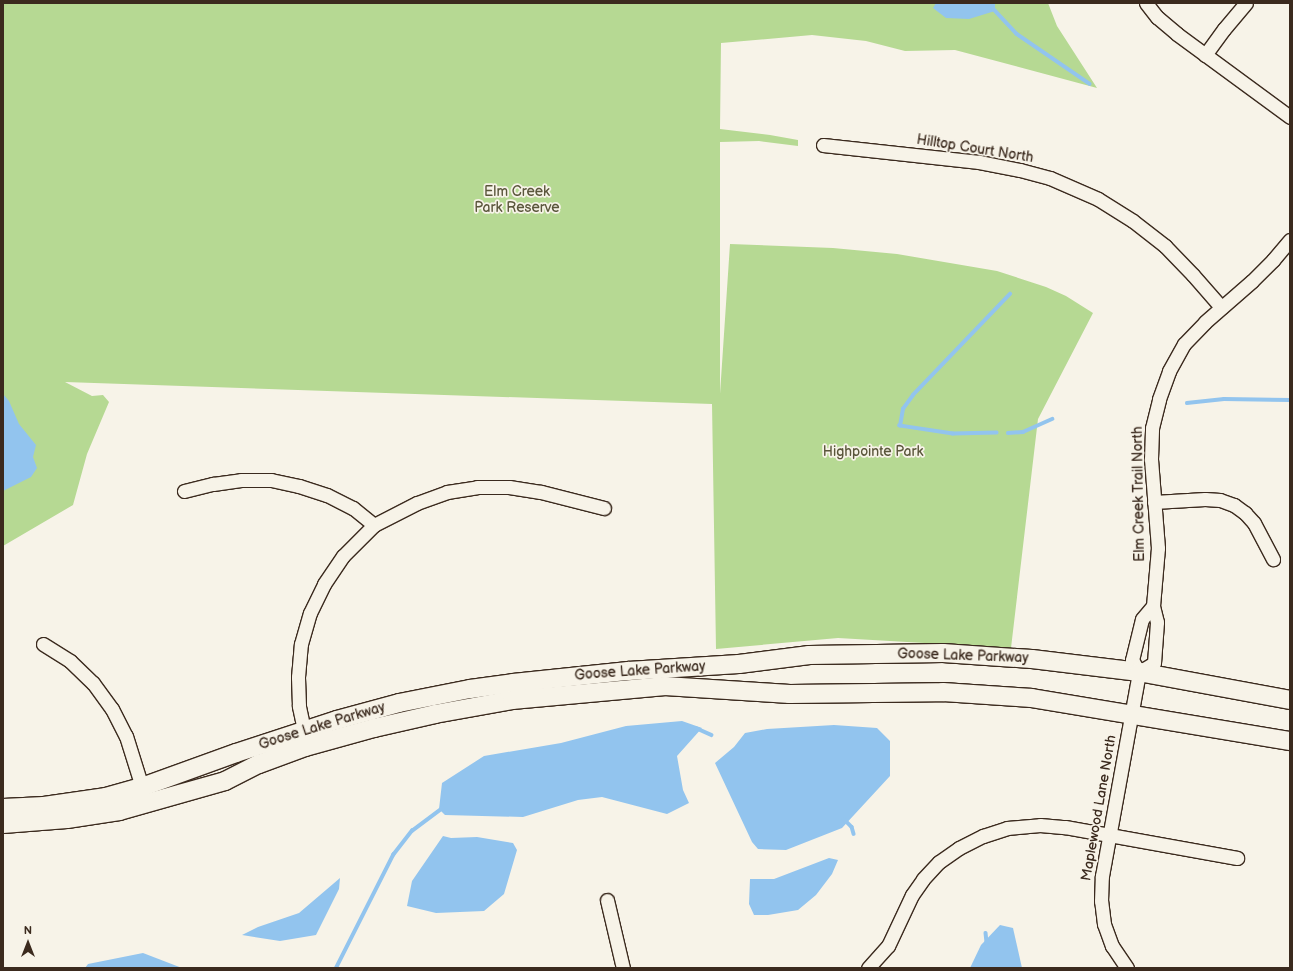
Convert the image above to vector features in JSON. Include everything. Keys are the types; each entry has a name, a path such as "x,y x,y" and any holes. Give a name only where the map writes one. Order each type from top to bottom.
{"street":[{"path":"1146,3 1157,17 1205,55 1290,118"},
{"path":"1205,55 1246,3"},
{"name":"Hilltop Court North","path":"823,145 979,162 1020,170 1050,178 1098,199 1133,221 1165,246 1193,274 1221,307"},
{"name":"Elm Creek Trail North","path":"1139,672 1154,663 1157,622 1153,606 1158,548 1154,502 1152,428 1159,399 1169,371 1184,344 1221,307 1252,282 1290,240"},
{"path":"184,491 212,484 241,480 271,480 299,486 327,495 353,508 374,525"},
{"path":"304,730 299,706 298,677 301,644 310,614 324,584 343,556 374,525 417,503 447,492 477,487 509,487 541,492 604,508"},
{"path":"1154,502 1205,499 1220,500 1234,505 1245,513 1254,523 1273,559"},
{"path":"1139,672 1132,660 1142,619 1153,606"},
{"path":"43,644 70,661 93,683 112,709 126,736 142,787"},
{"name":"Goose Lake Parkway","path":"3,808 44,806 98,798 142,787 304,730 399,702 506,684 628,671 739,664 809,655 943,653 1032,659 1139,672 1290,700"},
{"name":"Maplewood Lane North","path":"1127,968 1112,946 1104,924 1101,901 1102,876 1139,672"},
{"name":"Goose Lake Parkway","path":"3,824 67,819 119,811 225,781 259,764 305,747 374,728 436,714 512,700 665,686 790,694 943,692 1032,698 1290,741"},
{"path":"868,968 888,946 912,895 923,879 939,862 959,848 983,836 1007,828 1040,825 1110,835 1237,858"},
{"path":"607,900 623,968"}],"green space":[{"name":"Elm Creek Park Reserve","path":"3,3 1048,3 1057,26 1097,88 955,50 905,51 866,41 812,35 721,43 720,129 798,140 798,146 759,141 720,142 720,394 730,244 833,248 897,254 997,271 1046,287 1066,296 1093,313 1038,419 1011,648 838,638 716,649 712,404 65,382 92,396 103,395 109,402 87,454 73,505 3,546"}],"water":[{"path":"936,3 995,3 995,11 969,19 946,18 933,8"},
{"path":"3,394 9,401 19,424 36,445 33,457 37,468 31,477 3,491"},
{"path":"682,721 702,728 677,756 683,790 689,803 667,814 602,797 578,800 523,817 445,815 439,809 442,783 484,756 561,743 626,726"},
{"path":"834,725 877,728 890,741 890,776 842,828 786,850 758,849 752,842 715,763 734,747 745,733 767,729"},
{"path":"443,836 451,838 477,837 513,843 517,850 504,894 484,911 436,913 407,906 412,881"},
{"path":"829,858 838,860 832,874 816,895 798,910 768,915 754,915 749,904 750,879 774,879"},
{"path":"340,878 339,889 316,935 280,941 242,935 258,927 299,913"},
{"path":"1000,925 1013,928 1022,968 970,968 981,945"},
{"path":"143,953 182,968 85,968 88,964"}],"waterway":[{"path":"988,3 1017,34 1090,84"},
{"path":"997,433 953,434 900,426 903,409 913,395 1010,294"},
{"path":"1187,403 1224,399 1290,400"},
{"path":"1008,433 1023,432 1052,419"},
{"path":"696,728 712,735"},
{"path":"336,968 393,855 412,831 442,808"},
{"path":"844,819 852,827 854,834"},
{"path":"986,933 987,943"}],"park label":[{"name":"Highpointe Park","path":"873,452"}]}
